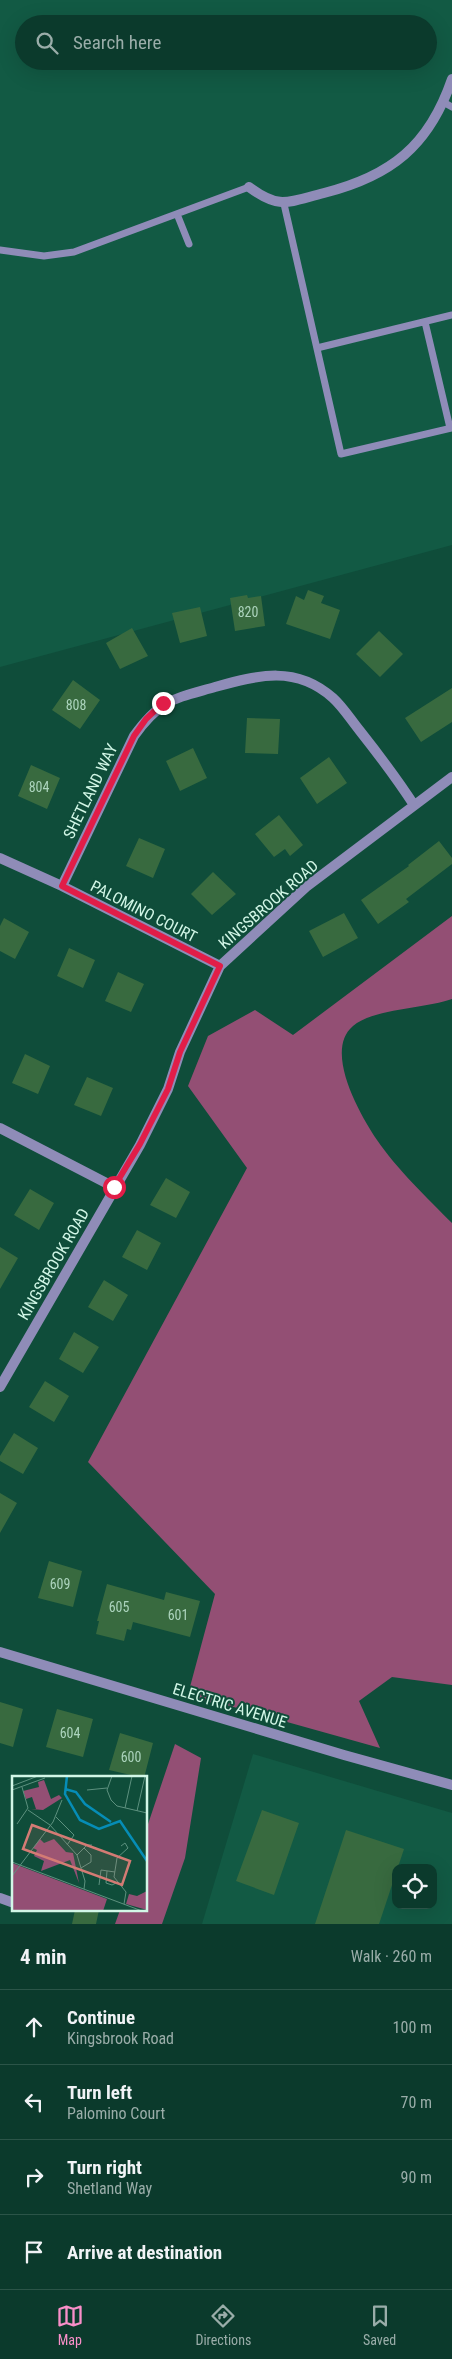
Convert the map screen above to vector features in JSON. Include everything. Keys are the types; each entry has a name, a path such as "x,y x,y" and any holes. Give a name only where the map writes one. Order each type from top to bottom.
{"street":[{"path":"248,187 266,199 284,204 351,186 393,166 424,135 447,105 452,80"},
{"name":"SHETLAND WAY","path":"62,886 134,736 146,719 163,703 255,676 278,675 299,678 316,684 335,700 392,772 414,805"},
{"name":"KINGSBROOK ROAD","path":"0,1387 140,1144 168,1089 184,1043 220,966 306,887 452,777"},
{"name":"PALOMINO COURT","path":"0,858 62,886 220,966"},
{"path":"0,1128 114,1187"},
{"name":"ELECTRIC AVENUE","path":"0,1652 344,1756 452,1785"}],"lane":[{"path":"0,250 44,256 74,252 248,187"},
{"path":"284,204 342,454 451,428 425,322"},
{"path":"177,214 189,244"},
{"path":"317,348 452,315"}],"shaded area":[{"path":"0,0 452,0 452,545 0,667"},
{"path":"452,916 452,999 386,1012 362,1020 353,1026 345,1037 342,1051 343,1067 354,1100 377,1140 403,1172 452,1223 452,1685 392,1677 359,1701 380,1748 230,1706 187,1698 215,1594 88,1462 247,1168 188,1086 208,1036 255,1010 293,1035"},
{"path":"175,1744 201,1758 185,1858 162,1924 115,1924 119,1912 148,1912 148,1824"},
{"path":"253,1754 452,1813 452,1924 202,1924"}],"building":[{"path":"308,590 324,596 321,603 340,610 330,639 286,624 296,596 304,600"},
{"path":"247,595 248,598 261,596 265,626 235,631 230,598"},
{"path":"200,607 207,636 180,643 172,613"},
{"path":"132,628 148,656 120,669 106,643"},
{"path":"379,631 403,654 380,677 356,654"},
{"path":"73,680 100,700 80,729 52,710"},
{"path":"452,688 452,722 421,742 405,718"},
{"path":"247,718 280,719 278,754 245,753"},
{"path":"193,748 207,778 180,791 166,761"},
{"path":"329,757 347,783 317,804 300,778"},
{"path":"31,765 60,778 47,809 18,796"},
{"path":"279,815 303,845 290,856 285,849 274,857 255,834"},
{"path":"139,838 165,849 153,878 126,866"},
{"path":"439,841 452,858 452,864 406,899 409,902 378,924 361,900 409,866"},
{"path":"213,872 236,894 212,915 191,894"},
{"path":"344,913 358,938 323,957 309,931"},
{"path":"4,918 29,932 15,959 0,951 0,926"},
{"path":"69,948 95,960 83,988 57,976"},
{"path":"118,972 144,984 131,1012 105,1001"},
{"path":"25,1054 50,1066 38,1094 12,1083"},
{"path":"87,1077 113,1088 101,1116 74,1105"},
{"path":"166,1178 190,1192 176,1218 150,1205"},
{"path":"30,1189 54,1203 39,1230 14,1215"},
{"path":"137,1230 161,1243 147,1270 122,1257"},
{"path":"0,1247 18,1258 0,1289"},
{"path":"104,1280 128,1295 113,1321 88,1307"},
{"path":"74,1332 99,1347 83,1373 59,1359"},
{"path":"45,1381 69,1396 54,1422 29,1407"},
{"path":"14,1433 38,1448 23,1474 0,1461 0,1456"},
{"path":"0,1493 17,1503 0,1533"},
{"path":"49,1561 82,1571 73,1607 38,1598"},
{"path":"107,1584 164,1600 166,1592 200,1601 190,1637 133,1622 131,1630 127,1629 124,1641 96,1634 99,1621 97,1621"},
{"path":"0,1702 23,1709 13,1747 0,1743"},
{"path":"57,1709 93,1719 83,1757 46,1747"},
{"path":"120,1733 153,1743 145,1776 135,1776 109,1770"},
{"path":"262,1810 299,1823 274,1895 236,1881"},
{"path":"346,1830 404,1849 399,1864 392,1864 392,1885 379,1924 315,1924"},
{"path":"75,1912 99,1912 96,1924 72,1924"}],"route":[{"path":"114,1187 140,1144 168,1089 180,1052 220,966 62,886 134,736 146,719 163,703"}]}
